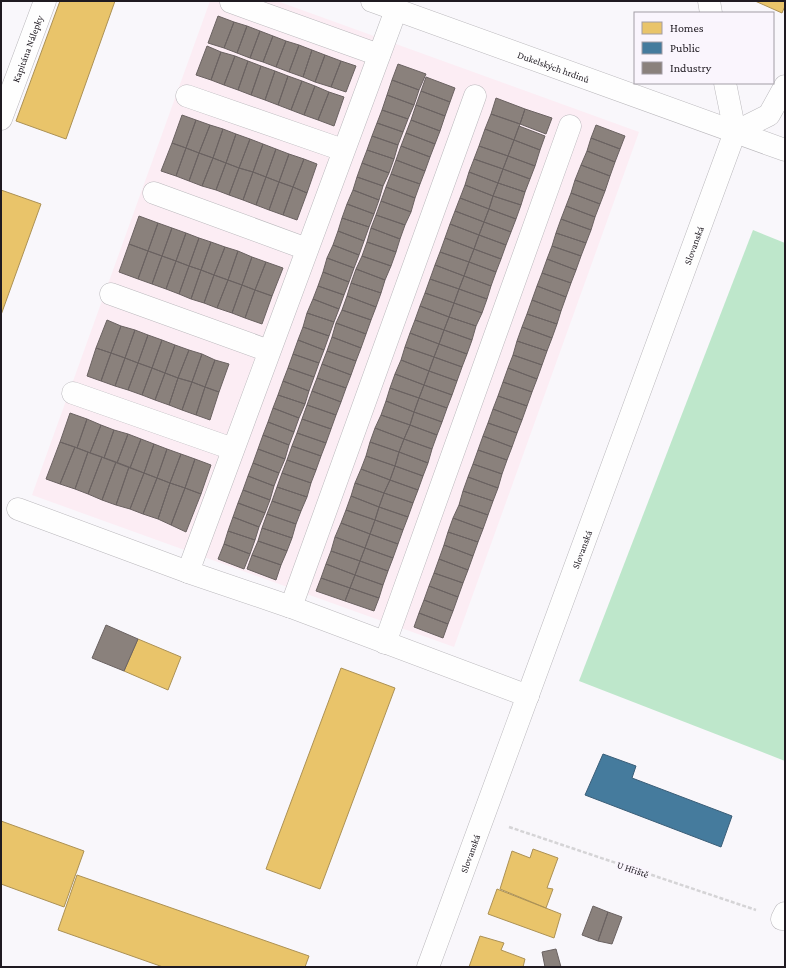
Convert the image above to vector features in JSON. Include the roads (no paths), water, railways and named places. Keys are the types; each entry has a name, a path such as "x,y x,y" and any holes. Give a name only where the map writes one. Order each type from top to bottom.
{"street":[{"name":"Kapitána Nálepky","path":"1,119 45,1"},
{"name":"Dukelských hrdinů","path":"372,1 785,150"},
{"path":"709,1 711,12"},
{"path":"231,2 379,54"},
{"path":"188,572 396,10"},
{"path":"725,84 735,132 769,115 785,86"},
{"path":"187,96 343,150"},
{"path":"291,607 475,96"},
{"path":"385,642 570,126"},
{"name":"Slovanská","path":"428,967 484,819 735,132"},
{"path":"154,193 307,249"},
{"path":"111,294 269,351"},
{"path":"73,393 233,449"},
{"path":"18,509 188,572 291,607 528,696"}]}
